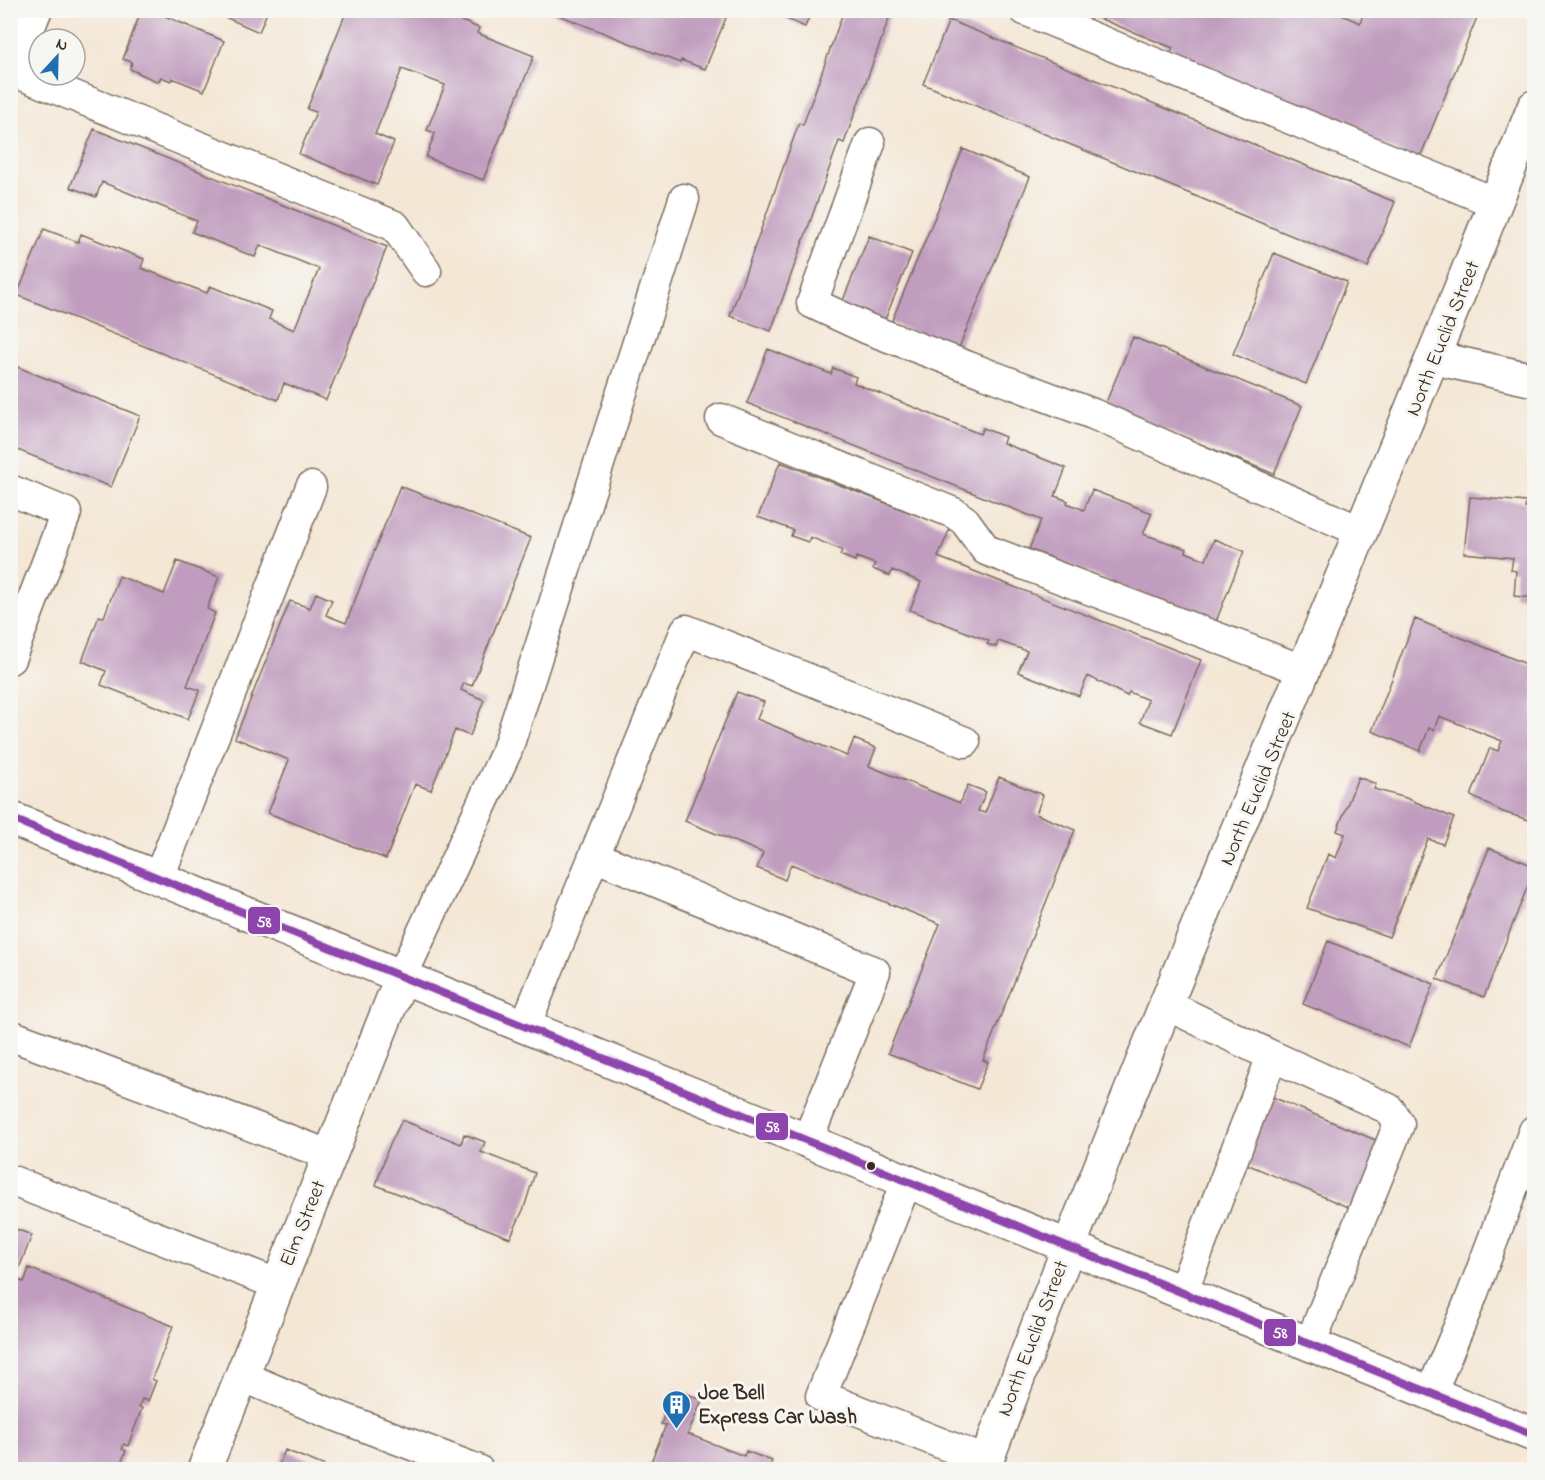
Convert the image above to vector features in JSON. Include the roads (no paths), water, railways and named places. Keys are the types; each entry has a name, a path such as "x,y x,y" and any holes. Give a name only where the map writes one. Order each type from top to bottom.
{"street":[{"path":"11,71 35,10"},
{"name":"North Euclid Street","path":"984,1465 1067,1246 1165,1004 1435,358 1534,107"},
{"path":"1435,358 1534,380"},
{"path":"10,818 808,1139 1534,1435"},
{"name":"Elm Street","path":"204,1470 402,976"}],"lane":[{"path":"1025,10 1496,203"},
{"path":"11,71 395,226 426,272"},
{"path":"870,143 812,303 868,329 1093,414 1362,532"},
{"path":"402,976 507,750 684,199"},
{"path":"721,419 954,513 965,521 986,550 1305,671"},
{"path":"159,877 311,487"},
{"path":"10,490 66,513 10,659"},
{"path":"525,1026 686,630 965,742"},
{"path":"594,856 874,972 808,1139"},
{"path":"1165,1004 1389,1109 1399,1124 1310,1344"},
{"path":"10,1035 329,1155"},
{"path":"1182,1293 1272,1056"},
{"path":"1431,1393 1471,1298 1534,1131"},
{"path":"10,1180 277,1284"},
{"path":"907,1180 821,1396 984,1465"},
{"path":"242,1376 324,1411 478,1470"}],"place":[{"name":"Joe Bell Express Car Wash","path":"677,1430"}]}
